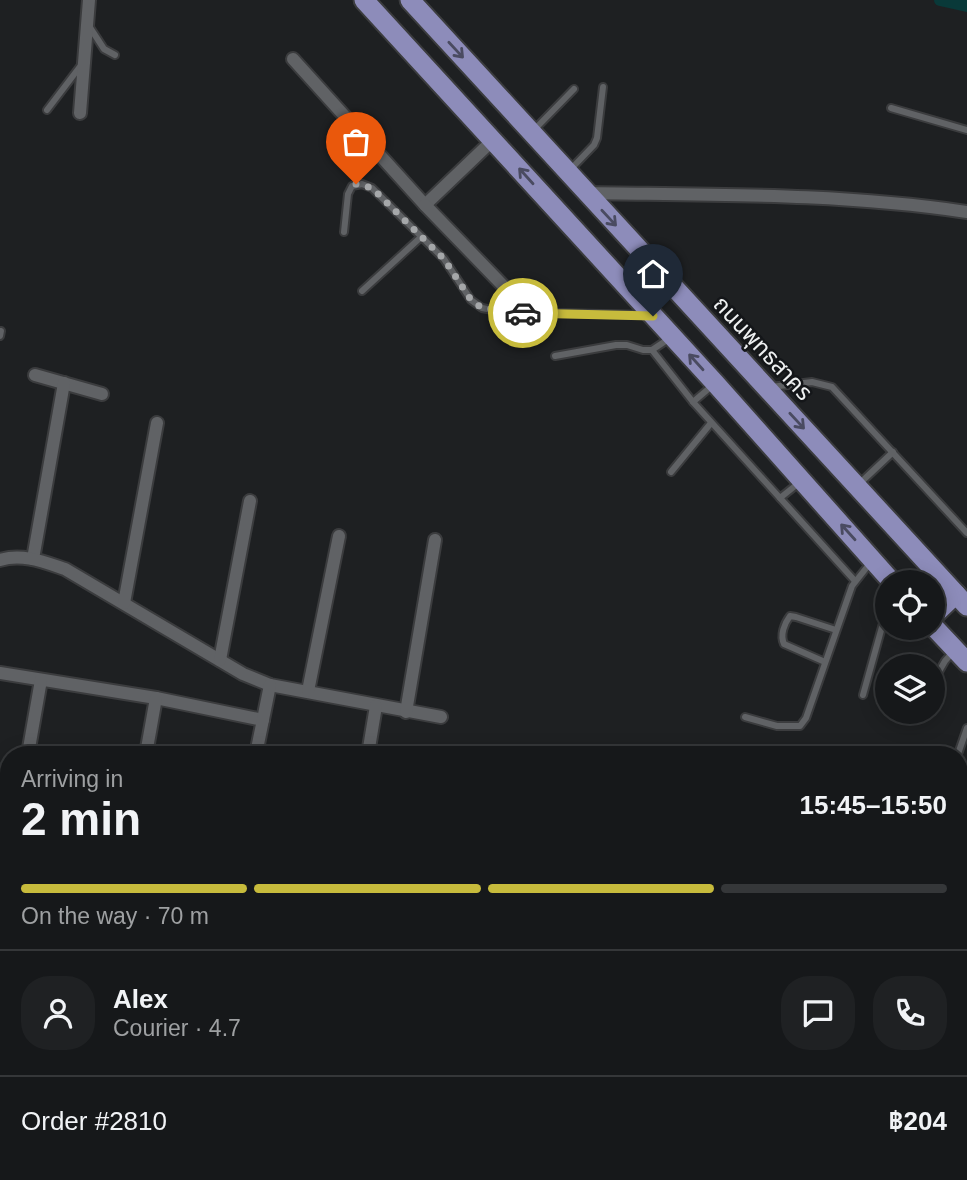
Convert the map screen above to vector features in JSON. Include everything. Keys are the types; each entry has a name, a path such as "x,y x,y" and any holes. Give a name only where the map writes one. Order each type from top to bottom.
{"main road":[{"path":"364,0 673,336 882,570"},
{"name":"ถนนพุทธสาคร","path":"410,0 962,600"},
{"path":"945,609 962,600"},
{"path":"945,639 961,656"}],"street":[{"path":"80,113 89,0"},
{"path":"293,59 425,205 514,298"},
{"path":"425,205 493,140"},
{"path":"586,193 777,194 871,200 967,212"},
{"path":"35,376 102,394"},
{"path":"33,559 64,383"},
{"path":"124,603 157,423"},
{"path":"220,660 250,501"},
{"path":"308,691 339,536"},
{"path":"406,712 435,540"},
{"path":"0,560 9,557 33,559 65,569 243,674 270,685 442,717"},
{"path":"0,673 156,698 263,720"},
{"path":"29,746 41,680"},
{"path":"258,746 270,685"},
{"path":"147,746 156,698"},
{"path":"369,746 376,706"}],"lane":[{"path":"87,23 104,49 115,55"},
{"path":"47,110 84,62"},
{"path":"568,173 594,145 597,138 603,87"},
{"path":"531,132 574,89"},
{"path":"891,108 967,130"},
{"path":"344,232 348,194 352,186 362,184 372,188 444,259 471,300 482,308 503,312 653,316"},
{"path":"362,291 421,237"},
{"path":"555,356 616,345 652,351 673,336"},
{"path":"652,351 711,423 855,581"},
{"path":"765,387 812,382 832,387 967,533"},
{"path":"693,402 715,383"},
{"path":"671,472 711,423"},
{"path":"857,486 893,452"},
{"path":"780,498 802,480"},
{"path":"745,717 777,726 800,726 806,718 847,598 855,581 873,560"},
{"path":"825,662 784,644 781,638 786,622 790,616 836,630"},
{"path":"863,695 878,640"},
{"path":"961,746 967,728"}],"waterway":[{"path":"940,0 967,6"}],"way so far":[{"path":"356,184 372,188 444,259 471,300 482,308 523,313"}],"route":[{"path":"523,313 653,316"}]}
